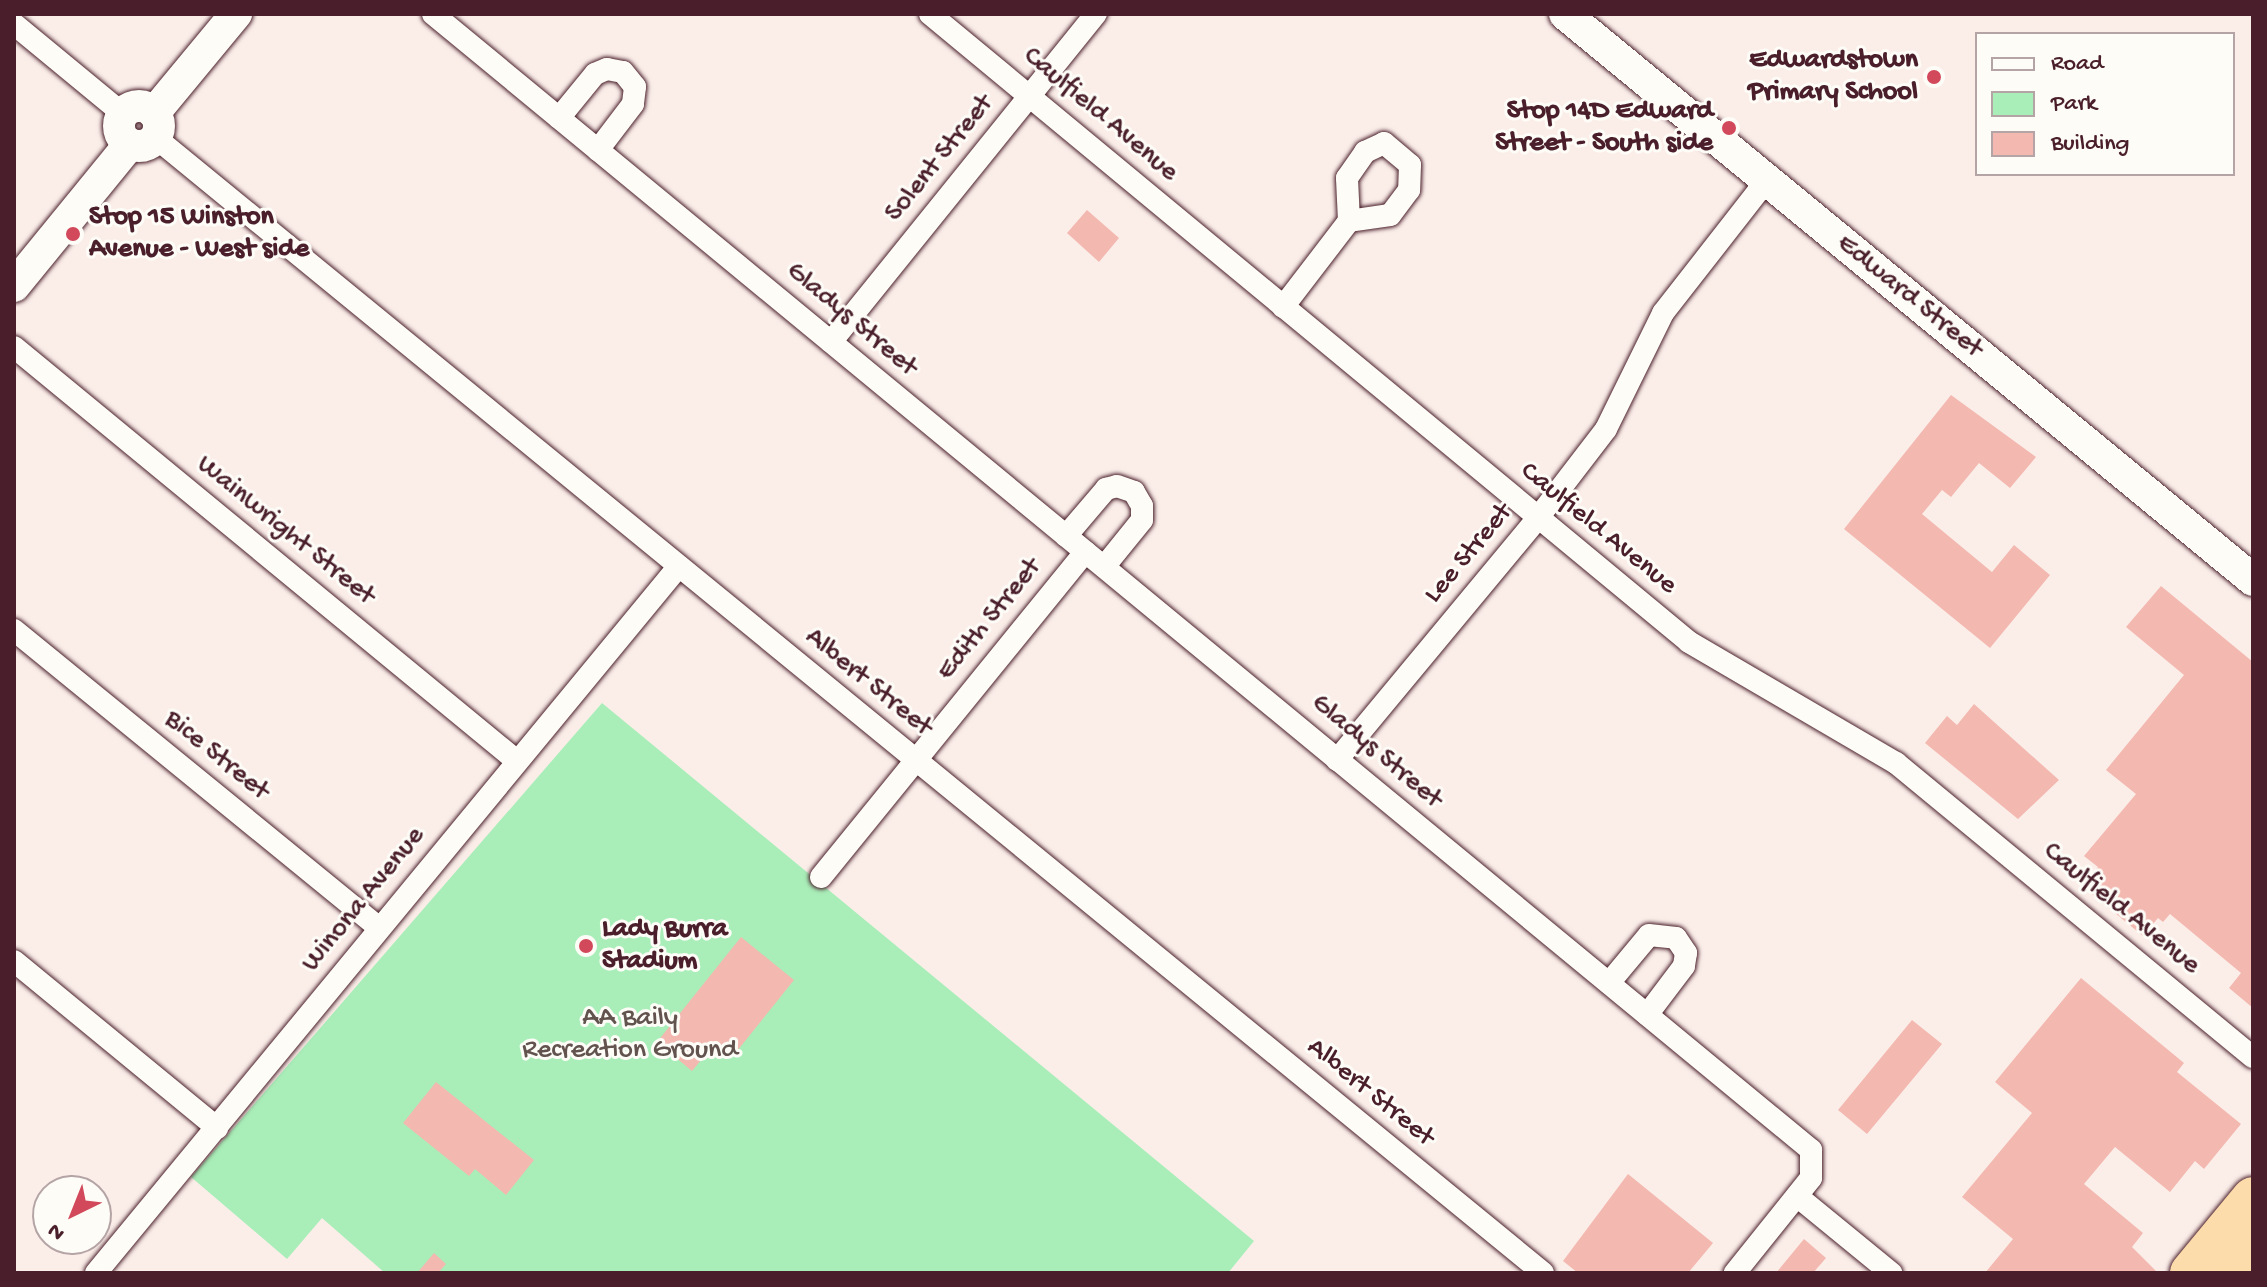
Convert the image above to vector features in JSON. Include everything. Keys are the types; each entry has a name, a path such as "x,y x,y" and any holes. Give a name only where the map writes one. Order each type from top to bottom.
{"highway":[{"path":"2191,1273 2253,1198"},
{"path":"2236,1273 2253,1253"}],"street":[{"path":"14,286 236,14"},
{"name":"Gladys Street","path":"433,14 1811,1150 1811,1178 1797,1196"},
{"name":"Caulfield Avenue","path":"930,14 1689,642 1896,763 2253,1057"},
{"name":"Solent Street","path":"831,342 1096,14"},
{"name":"Edward Street","path":"1565,14 2253,580"},
{"name":"Albert Street","path":"14,24 1543,1273"},
{"path":"559,118 595,74 607,69 623,72 635,87 633,104 598,150"},
{"name":"Lee Street","path":"1337,760 1537,519 1606,429 1663,313 1767,180"},
{"path":"1283,307 1349,221"},
{"name":"Wainwright Street","path":"14,347 517,761"},
{"path":"1066,536 1106,489 1134,492 1142,506 1142,520 1104,567"},
{"name":"Edith Street","path":"821,877 1085,552"},
{"name":"Winona Avenue","path":"96,1273 679,566"},
{"name":"Bice Street","path":"14,630 379,928"},
{"path":"1609,983 1649,935 1676,938 1686,953 1684,966 1647,1015"},
{"path":"14,961 217,1128"},
{"path":"1735,1273 1797,1196 1891,1273"}],"green space":[{"name":"AA Baily Recreation Ground","path":"602,703 1254,1241 1228,1273 385,1273 322,1218 287,1259 191,1177"}],"building":[{"path":"1087,210 1119,238 1099,262 1067,233"},
{"path":"1951,395 2036,457 2010,488 1979,463 1951,497 1942,490 1922,514 1992,572 2014,545 2050,575 1990,648 1844,529"},
{"path":"2161,586 2253,662 2253,1008 2229,988 2241,973 2170,914 2163,922 2158,918 2143,936 2082,886 2098,867 2084,856 2136,794 2106,770 2184,675 2126,627"},
{"path":"1974,704 2059,780 2018,819 1925,743 1947,716 1957,725"},
{"path":"741,937 794,980 733,1056 716,1042 692,1071 657,1042"},
{"path":"2081,978 2184,1063 2177,1072 2241,1124 2204,1169 2195,1161 2170,1192 2115,1147 2084,1184 2143,1233 2132,1247 2158,1273 1985,1273 2013,1239 1962,1197 2032,1113 1995,1082"},
{"path":"1912,1020 1942,1044 1867,1134 1838,1110"},
{"path":"436,1082 534,1160 506,1195 475,1169 469,1176 403,1123"},
{"path":"1628,1174 1713,1243 1688,1273 1578,1273 1563,1261"},
{"path":"1804,1239 1826,1258 1813,1273 1776,1273"},
{"path":"434,1253 446,1264 438,1273 417,1273"}],"place":[{"name":"Edwardstown Primary School","path":"1934,77"},
{"name":"Stop 14D Edward Street - South side","path":"1729,128"},
{"name":"Stop 15 Winston Avenue - West side","path":"73,234"},
{"name":"Lady Burra Stadium","path":"586,946"}]}
